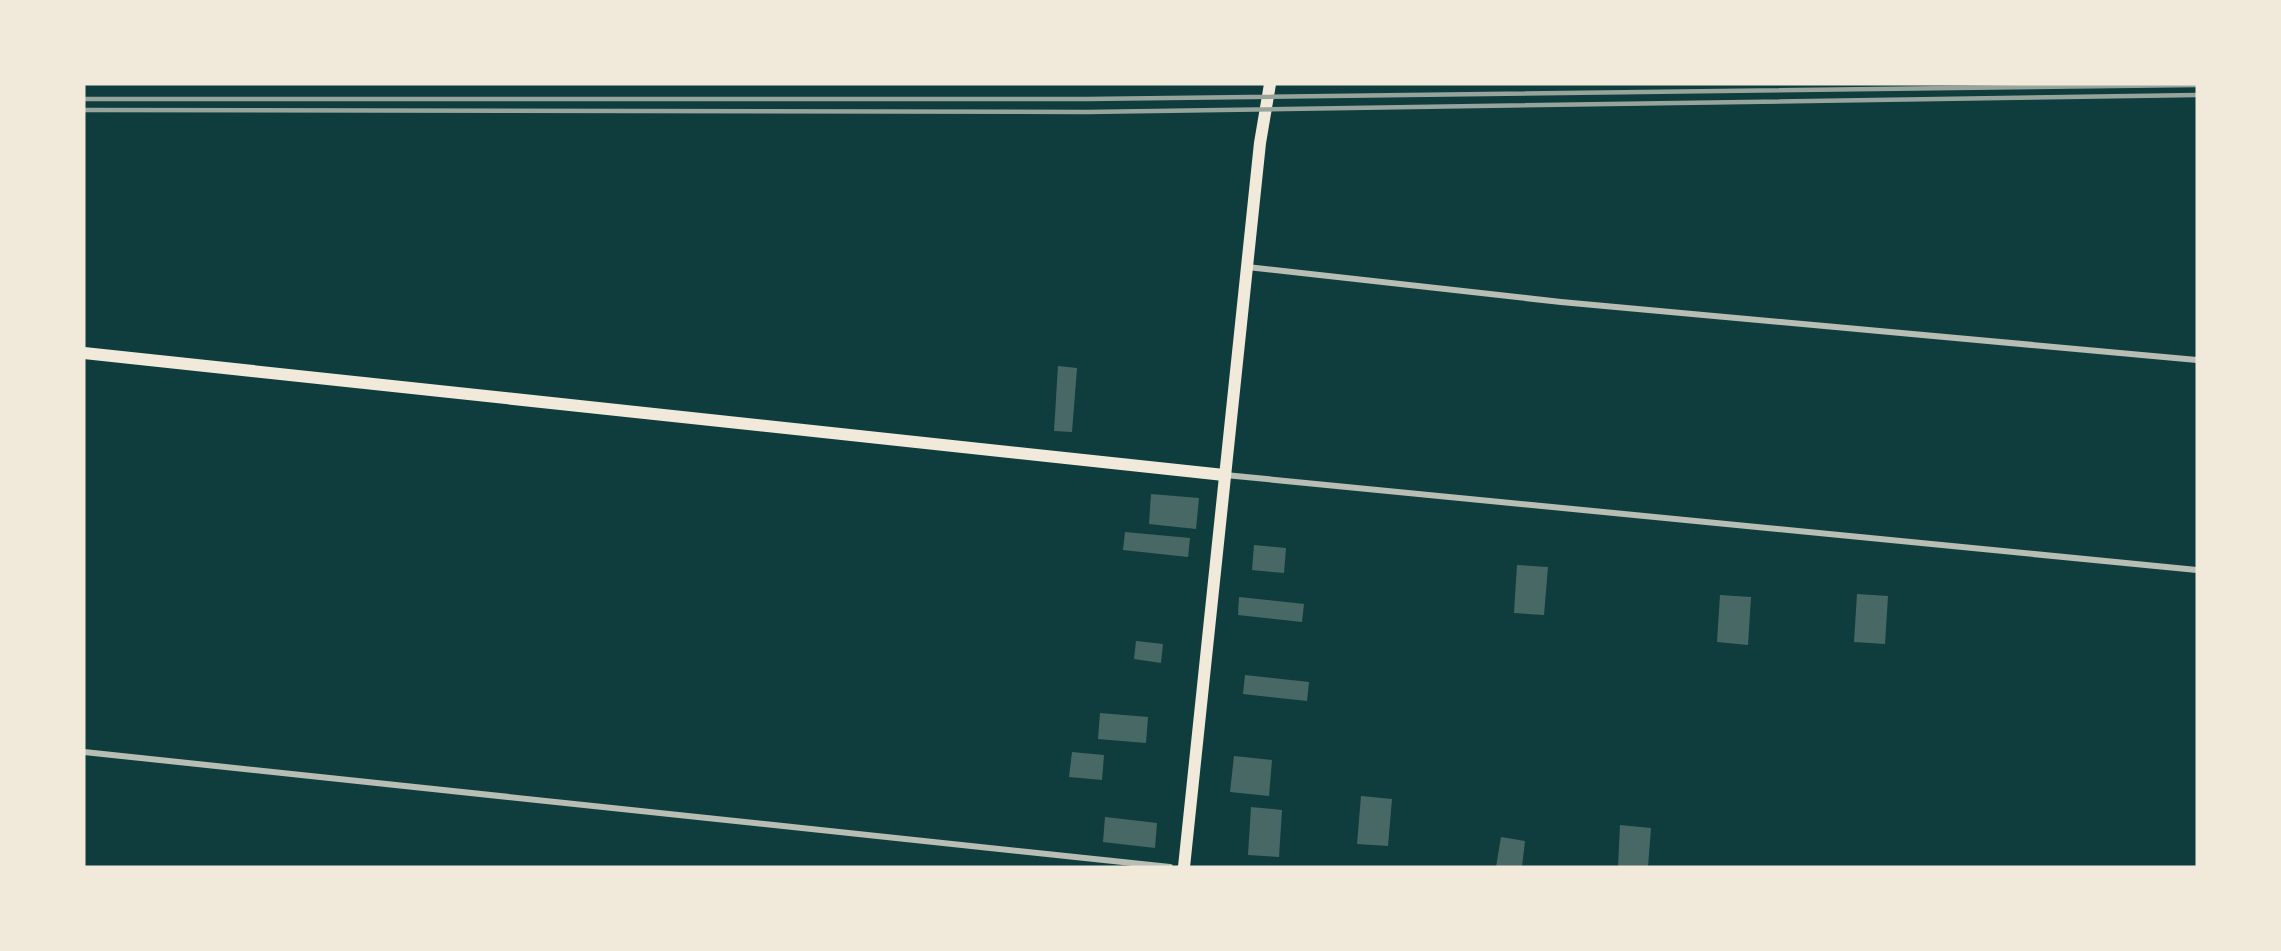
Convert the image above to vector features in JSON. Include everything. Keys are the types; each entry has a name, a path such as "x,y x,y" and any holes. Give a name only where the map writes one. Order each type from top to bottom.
{"main road":[{"path":"1184,867 1260,143 1270,84"},
{"path":"84,353 1224,475"}],"street":[{"path":"1247,267 1561,302 2197,360"},
{"path":"1224,475 2197,570"},
{"path":"84,752 1170,867"}],"building":[{"path":"1058,366 1077,368 1072,432 1054,431"},
{"path":"1151,494 1199,498 1196,529 1149,524"},
{"path":"1125,532 1190,538 1188,557 1123,550"},
{"path":"1254,545 1286,548 1284,573 1252,570"},
{"path":"1517,565 1548,567 1544,615 1514,613"},
{"path":"1857,594 1888,596 1885,644 1854,642"},
{"path":"1720,595 1751,597 1748,645 1717,642"},
{"path":"1239,597 1304,604 1302,622 1238,615"},
{"path":"1136,641 1163,644 1161,663 1134,659"},
{"path":"1245,675 1309,682 1307,701 1243,694"},
{"path":"1100,713 1148,717 1146,743 1098,739"},
{"path":"1072,752 1104,755 1102,780 1069,777"},
{"path":"1234,756 1272,760 1269,796 1230,792"},
{"path":"1361,796 1392,799 1388,846 1357,844"},
{"path":"1251,807 1282,810 1279,857 1248,855"},
{"path":"1105,817 1157,823 1155,848 1103,842"},
{"path":"1620,825 1651,828 1648,867 1618,867"},
{"path":"1501,837 1525,841 1522,867 1496,867"}],"railway":[{"path":"84,99 1087,99 2197,85"},
{"path":"84,110 1087,112 2197,95"}]}
